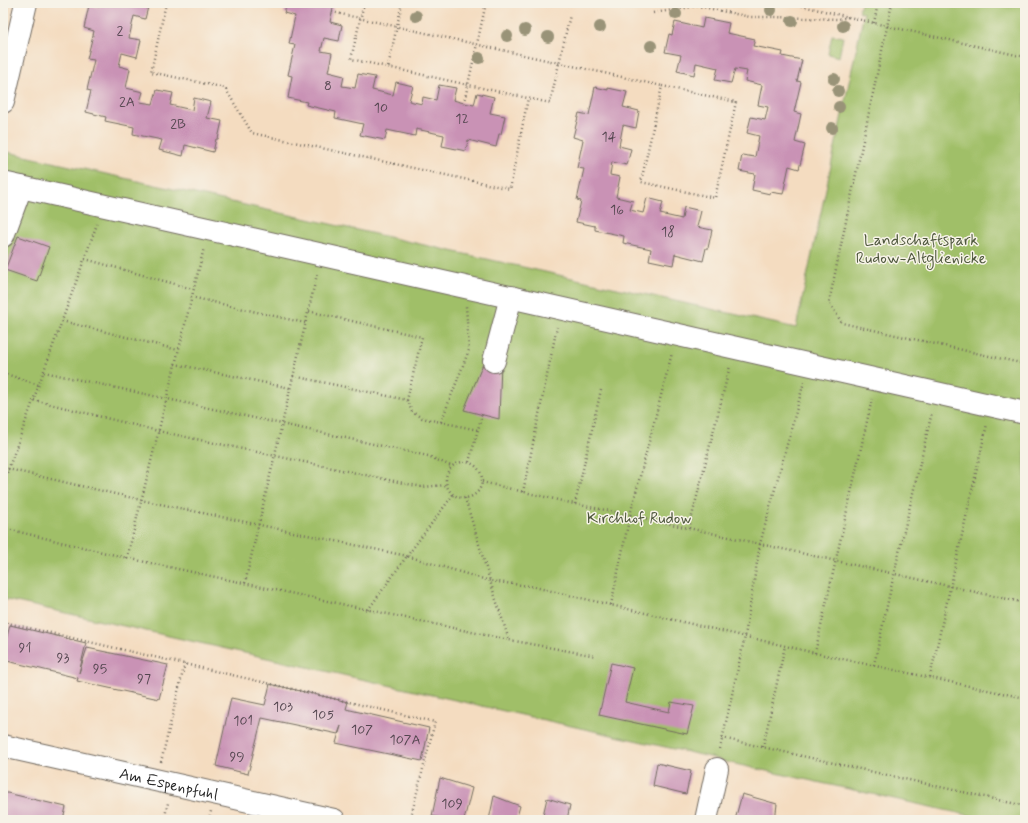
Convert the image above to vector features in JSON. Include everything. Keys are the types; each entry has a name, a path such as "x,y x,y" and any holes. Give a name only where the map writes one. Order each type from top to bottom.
{"street":[{"path":"3,102 26,3"},
{"path":"3,236 12,185 1025,413"},
{"path":"494,361 511,297"},
{"name":"Am Espenpfuhl","path":"3,746 334,820"},
{"path":"706,820 717,769"}],"path":[{"path":"166,3 151,72 225,88 252,133 510,189 528,98"},
{"path":"364,3 351,59 550,103 570,15"},
{"path":"388,67 402,3"},
{"path":"464,103 486,3"},
{"path":"790,3 1025,57"},
{"path":"874,23 878,3"},
{"path":"892,3 829,302 842,323 1025,364"},
{"path":"653,13 698,6 750,17 839,19 851,17"},
{"path":"332,12 736,102 715,198 641,182 662,86"},
{"path":"3,484 104,206"},
{"path":"127,558 208,230"},
{"path":"245,584 321,255"},
{"path":"85,259 193,289"},
{"path":"441,422 469,350 464,287"},
{"path":"191,297 305,323"},
{"path":"523,492 560,309"},
{"path":"308,311 422,337 407,400 412,412 422,418 478,430"},
{"path":"62,321 178,350"},
{"path":"611,605 630,515 677,335"},
{"path":"689,528 735,348"},
{"path":"175,364 290,388"},
{"path":"808,364 760,544 745,636 722,738 1025,806"},
{"path":"44,372 428,456 451,466"},
{"path":"3,373 39,385"},
{"path":"293,376 407,400"},
{"path":"815,652 877,380"},
{"path":"575,504 601,390"},
{"path":"874,665 936,393"},
{"path":"34,400 158,431 422,487 446,485"},
{"path":"930,677 991,405"},
{"path":"469,462 482,415"},
{"path":"463,461 475,465 480,470 482,482 476,494 471,497 459,498 448,490 445,478 451,466 463,461"},
{"path":"8,470 141,500 407,556 490,580 530,586 785,646 1025,698"},
{"path":"482,482 1025,604"},
{"path":"368,610 453,495"},
{"path":"465,498 509,640"},
{"path":"3,528 127,558 245,584 509,640 596,656"},
{"path":"3,622 435,722 410,820"},
{"path":"763,747 785,646"},
{"path":"161,764 185,663"}],"green space":[{"name":"Kirchhof Rudow","path":"861,3 1025,3 1025,820 990,820 3,599 3,151 796,328 864,13 859,12"},
{"path":"832,35 843,37 839,57 828,54"}],"building":[{"path":"100,3 149,3 145,19 134,16 129,38 141,40 137,57 122,53 119,66 130,69 126,88 143,92 140,102 153,104 157,90 173,93 170,105 192,110 194,98 211,102 207,118 222,121 213,152 185,145 183,156 159,150 162,140 133,134 134,127 105,121 106,117 86,112 91,91 87,90 94,60 87,59 94,31 84,28 89,5 99,7"},
{"path":"287,3 334,3 330,22 342,25 339,41 324,38 321,51 332,53 328,72 344,76 342,86 355,88 358,74 375,77 372,90 393,95 396,82 413,86 409,101 422,104 423,97 436,100 439,85 456,88 453,100 464,103 474,105 477,93 494,97 490,113 505,116 496,147 468,140 466,151 442,146 444,135 416,129 415,136 387,130 385,140 360,135 363,124 335,118 336,112 306,105 307,102 288,98 292,76 288,75 295,45 289,44 295,16 284,13"},
{"path":"704,18 729,23 727,33 755,39 753,46 783,52 782,56 802,60 797,81 801,82 794,112 801,114 795,142 805,145 799,169 789,166 783,194 770,192 770,194 752,190 755,174 739,171 742,155 755,157 759,136 747,133 751,117 765,120 768,107 758,105 762,85 745,81 747,71 735,69 731,83 715,80 718,68 696,63 694,75 677,71 681,55 665,52 669,34 672,35 675,22 702,28"},
{"path":"595,87 627,92 623,107 639,111 636,128 623,125 619,146 631,149 627,165 612,162 610,175 620,177 616,197 633,201 630,210 643,213 647,198 663,202 660,214 682,219 684,207 701,211 697,227 712,230 703,261 675,254 673,265 649,260 651,249 623,243 624,236 595,230 595,226 576,222 581,201 577,200 584,169 577,168 583,140 573,137 579,113 589,115"},
{"path":"18,236 49,247 37,281 5,270"},
{"path":"485,359 501,363 499,419 464,410"},
{"path":"10,625 86,643 79,673 87,648 168,665 159,699 77,681 78,678 3,660 3,652"},
{"path":"611,663 633,668 625,702 669,712 671,702 694,706 687,734 599,715"},
{"path":"270,684 348,702 346,709 429,728 422,761 336,743 341,726 338,734 262,718 248,774 216,766 231,698 265,705"},
{"path":"657,763 691,771 686,794 653,786"},
{"path":"440,778 472,788 464,820 449,820 432,816"},
{"path":"3,792 66,807 63,820 3,820"},
{"path":"742,794 777,804 775,820 735,820"},
{"path":"494,796 520,806 516,820 489,820"},
{"path":"547,798 570,805 567,820 542,820"}],"park label":[{"name":"Landschaftspark Rudow-Altglienicke","path":"921,248"}]}
